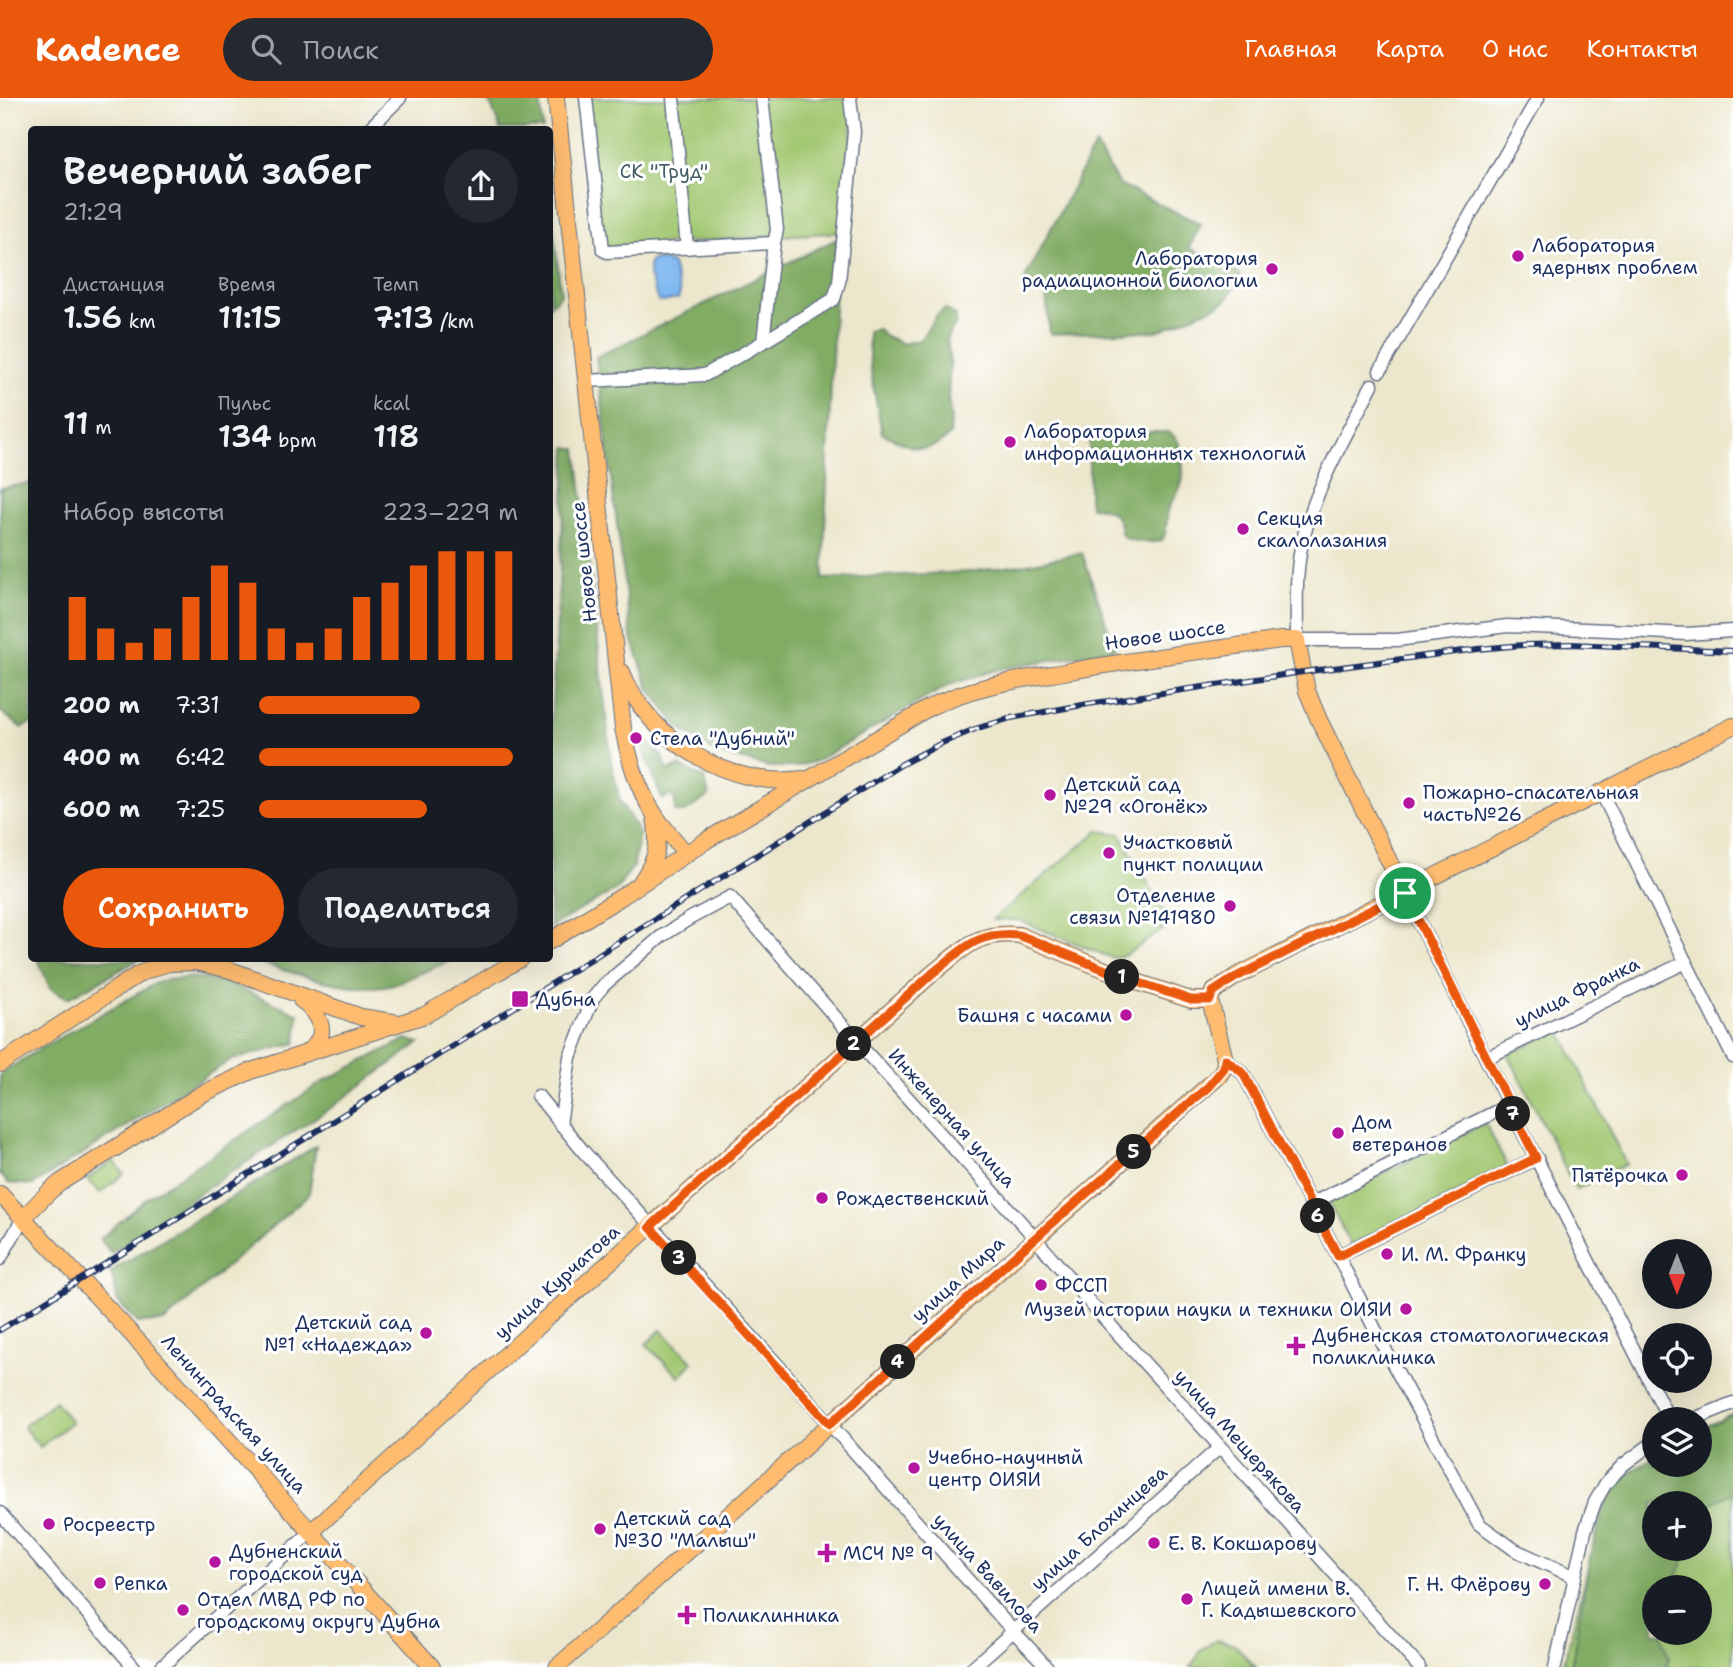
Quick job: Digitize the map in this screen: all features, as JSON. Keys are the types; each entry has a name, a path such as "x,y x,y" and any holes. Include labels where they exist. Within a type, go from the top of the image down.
{"main road":[{"name":"Новое шоссе","path":"556,98 623,728 636,779 654,815 686,854 948,698 979,688 1102,665 1297,640"},
{"path":"1297,640 1307,691 1319,720 1405,893"},
{"name":"Новое шоссе","path":"614,646 624,677 649,717 669,738 691,753 723,769 751,777 783,781 813,777"},
{"path":"623,728 629,717 649,717"},
{"path":"1225,1059 1210,1000 1213,992 1236,977 1733,726"},
{"path":"751,777 758,779 767,791 767,804"},
{"name":"Новое шоссе","path":"639,886 657,852 654,815"},
{"path":"553,939 686,854"},
{"name":"улица Курчатова","path":"311,1532 542,1322 934,972 969,944 1000,933 1019,935 1116,975 1191,1000 1210,1000"},
{"path":"23,1218 61,1182 200,1095 251,1072 425,1015 515,962"},
{"path":"0,1064 139,974 169,963 211,964 361,1017 388,1023 402,1022"},
{"path":"284,990 304,1002 319,1018 320,1038 315,1047 305,1053"},
{"name":"улица Мира","path":"557,1667 1035,1238 1208,1087 1224,1068 1225,1059"},
{"name":"Ленинградская улица","path":"0,1194 134,1335 432,1667"}],"street":[{"path":"373,126 400,98"},
{"path":"586,98 603,250 607,252 774,243"},
{"path":"673,98 687,248"},
{"path":"762,98 777,230 763,342"},
{"path":"586,381 705,375 834,299 839,282 855,132 850,98"},
{"path":"1380,370 1538,98"},
{"path":"1372,385 1334,459 1306,529 1298,572 1297,640 1397,640 1507,626 1686,634 1733,631"},
{"path":"1601,792 1733,1057"},
{"path":"1405,893 1509,1105 1664,1407"},
{"name":"Инженерная улица","path":"561,1124 570,1056 593,998 604,985 662,936 730,897 1035,1238"},
{"name":"улица Франка","path":"1486,1058 1686,962"},
{"path":"1225,1059 1243,1073 1479,1524 1515,1550 1575,1577"},
{"name":"улица Вавилова","path":"538,1097 650,1227 1047,1667"},
{"path":"1311,1204 1509,1105"},
{"path":"1338,1256 1536,1158"},
{"path":"0,1259 23,1218"},
{"name":"улица Мещерякова","path":"1035,1238 1102,1317 1419,1667"},
{"path":"1712,1412 1733,1403"},
{"name":"улица Блохинцева","path":"973,1667 1220,1447"},
{"path":"1555,1667 1585,1531 1595,1502 1606,1483 1623,1465 1642,1451"},
{"path":"0,1513 134,1667"},
{"name":"улица Курчатова","path":"161,1667 311,1532"}],"green space":[{"path":"485,98 540,98 543,126 500,126"},
{"name":"СК \"Труд\"","path":"581,98 855,98 842,232 597,248"},
{"path":"1095,145 1119,185 1201,224 1189,248 1241,275 1225,302 1158,331 1050,334 1046,294 1025,278"},
{"path":"553,222 561,294 553,303"},
{"path":"837,239 823,579 968,572 1082,553 1115,649 999,669 949,685 816,761 794,767 769,767 714,752 679,728 649,688 631,636 596,357"},
{"path":"945,309 956,316 955,325 947,338 950,364 950,435 932,447 916,448 882,433 871,370 868,331 878,329 883,335 903,344 920,340 937,315"},
{"path":"1169,432 1177,440 1182,461 1182,482 1168,511 1163,538 1154,542 1133,541 1123,536 1119,521 1113,514 1105,509 1091,507 1089,440 1093,436"},
{"path":"567,447 577,449 611,761 620,801 639,833 634,865 617,889 553,925 553,691"},
{"path":"28,483 28,724 22,728 0,711 0,488"},
{"path":"650,743 662,756 668,771 679,766 704,778 709,796 685,812 675,812 675,800 671,795 662,799 642,746"},
{"path":"1098,831 1120,834 1171,924 1126,955 1112,958 1018,920 992,920"},
{"path":"39,962 134,962 68,998 50,988"},
{"path":"259,962 447,962 393,984 378,987 341,984"},
{"path":"194,977 227,983 299,1014 296,1043 231,1060 33,1185 8,1183 0,1174 0,1074 160,981"},
{"path":"1560,1030 1626,1164 1576,1190 1508,1054"},
{"path":"406,1039 419,1043 332,1107 111,1253 100,1239 147,1198 324,1081"},
{"path":"1485,1123 1508,1167 1351,1246 1328,1201"},
{"path":"316,1146 309,1194 164,1322 138,1323 118,1302 111,1271"},
{"path":"114,1161 124,1174 100,1193 87,1179"},
{"path":"661,1330 693,1362 679,1377 646,1344"},
{"path":"55,1401 71,1422 40,1447 23,1427"},
{"path":"1733,1414 1733,1667 1563,1667 1602,1512 1611,1494 1629,1474 1642,1465 1642,1477 1712,1477 1712,1424"},
{"path":"1733,1414 1733,1492 1712,1503 1712,1491 1642,1491 1642,1561 1683,1561 1678,1575 1642,1575 1642,1645 1665,1645 1669,1659 1665,1667 1571,1667 1589,1560 1602,1512 1611,1494 1629,1474 1642,1465 1642,1477 1712,1477 1712,1424"},
{"path":"1217,1640 1235,1645 1255,1667 1191,1667 1202,1649"}],"water":[{"path":"653,260 672,264 680,293 678,299 658,301 649,275 649,263"}],"railway":[{"path":"0,1330 902,764 975,729 1011,718 1088,704 1478,649 1571,644 1733,651"}],"place":[{"name":"Лаборатория ядерных проблем","path":"1518,256"},
{"name":"Лаборатория радиационной биологии","path":"1272,269"},
{"name":"Лаборатория информационных технологий","path":"1010,442"},
{"name":"Секция скалолазания","path":"1243,529"},
{"name":"Стела \"Дубний\"","path":"636,738"},
{"name":"Детский сад №29 «Огонёк»","path":"1050,795"},
{"name":"Пожарно-спасательная часть№26","path":"1409,803"},
{"name":"Участковый пункт полиции","path":"1109,853"},
{"name":"Отделение связи №141980","path":"1230,906"},
{"name":"Дубна","path":"520,999"},
{"name":"Башня с часами","path":"1126,1015"},
{"name":"Дом ветеранов","path":"1338,1133"},
{"name":"Пятёрочка","path":"1682,1175"},
{"name":"Рождественский","path":"822,1198"},
{"name":"И. М. Франку","path":"1387,1254"},
{"name":"ФССП","path":"1041,1285"},
{"name":"Музей истории науки и техники ОИЯИ","path":"1406,1309"},
{"name":"Детский сад №1 «Надежда»","path":"426,1333"},
{"name":"Дубненская стоматологическая поликлиника","path":"1296,1346"},
{"name":"Учебно-научный центр ОИЯИ","path":"914,1468"},
{"name":"Росреестр","path":"49,1524"},
{"name":"Детский сад №30 \"Малыш\"","path":"600,1529"},
{"name":"Е. В. Кокшарову","path":"1154,1543"},
{"name":"МСЧ № 9","path":"827,1553"},
{"name":"Дубненский городской суд","path":"215,1562"},
{"name":"Репка","path":"100,1583"},
{"name":"Г. Н. Флёрову","path":"1545,1584"},
{"name":"Лицей имени В. Г. Кадышевского","path":"1187,1599"},
{"name":"Отдел МВД РФ по городскому округу Дубна","path":"183,1610"},
{"name":"Поликлинника","path":"687,1615"}],"route":[{"path":"1405,893 1536,1158 1338,1256 1243,1073 1225,1059 1224,1068 1208,1087 1025,1247 830,1424 650,1227 934,972 969,944 986,936 1000,933 1019,935 1128,979 1191,1000 1210,1000 1213,992 1236,977 1405,893"}]}
